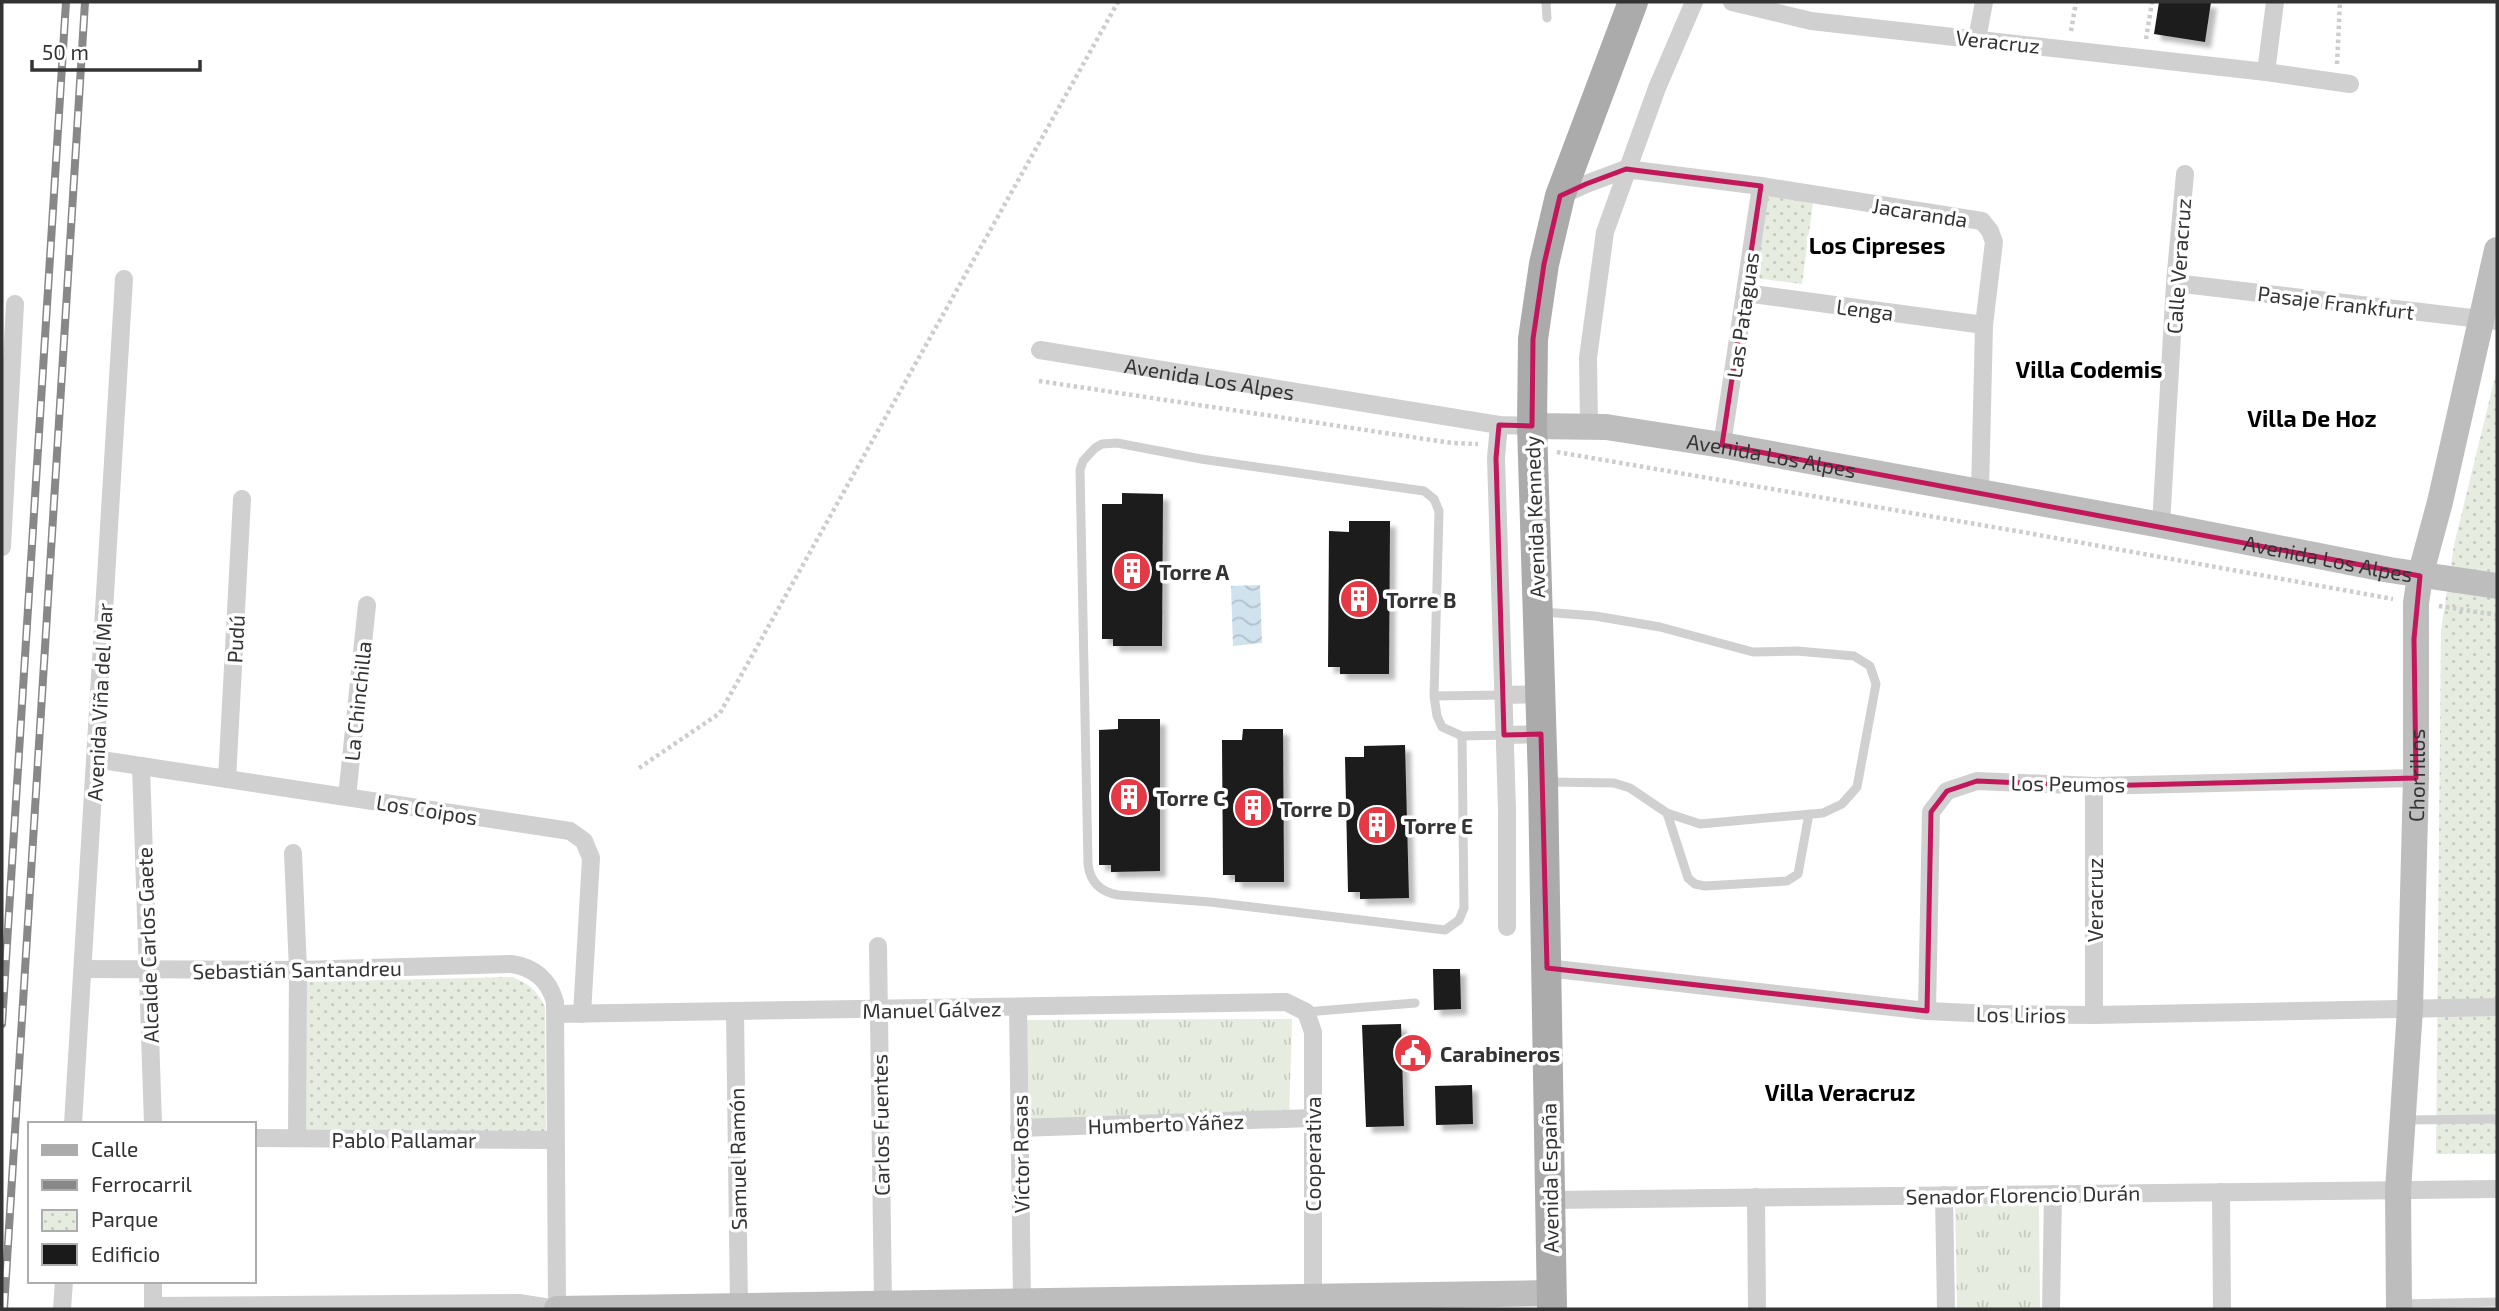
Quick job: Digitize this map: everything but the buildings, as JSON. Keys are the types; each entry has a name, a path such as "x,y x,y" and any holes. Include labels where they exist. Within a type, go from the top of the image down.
{"main road":[{"name":"Avenida Kennedy","path":"1547,1047 1543,782 1532,437 1533,339 1544,264 1560,196 1633,2"},
{"name":"Avenida España","path":"1547,1047 1551,1301"}],"street":[{"path":"1589,425 1588,358 1605,232 1657,88 1694,2"},
{"name":"Veracruz","path":"1732,2 1811,21 2343,83"},
{"path":"1977,39 1984,2"},
{"path":"2266,72 2275,2"},
{"path":"1560,196 1626,170"},
{"name":"Jacaranda","path":"1626,170 1761,186 1982,222 1990,231 1994,242 1984,324 1980,492"},
{"name":"Calle Veracruz","path":"2161,525 2175,283 2185,174"},
{"name":"Las Pataguas","path":"1722,445 1761,186"},
{"name":"Chorrillos","path":"2399,1307 2398,1190 2410,1009 2416,778 2416,603 2420,576 2490,320 2497,250"},
{"name":"Avenida Viña del Mar","path":"73,1122 124,279"},
{"name":"Pasaje Frankfurt","path":"2175,283 2490,320"},
{"name":"Lenga","path":"1745,293 1984,324"},
{"path":"2,548 15,304"},
{"name":"Avenida Los Alpes","path":"1040,350 1499,425 1532,437 1589,425 1722,445 2161,525 2420,576 2497,586"},
{"name":"Avenida Kennedy","path":"1499,425 1498,534 1507,927"},
{"name":"Pudú","path":"227,779 242,499"},
{"name":"La Chinchilla","path":"347,797 367,605"},
{"path":"1503,695 1540,694"},
{"path":"1504,735 1541,734"},
{"name":"Los Coipos","path":"95,759 570,831 584,841 591,858 582,1014"},
{"name":"Alcalde Carlos Gaete","path":"142,766 152,1122"},
{"name":"Los Peumos","path":"1927,1011 1931,812 1947,791 1977,780 2094,786 2416,778"},
{"name":"Veracruz","path":"2094,786 2094,1015"},
{"path":"293,853 298,970 298,1138"},
{"name":"Carlos Fuentes","path":"878,946 883,1304"},
{"name":"Sebastián Santandreu","path":"83,969 298,970 511,964 531,969 547,983 552,992 556,1014"},
{"name":"Los Lirios","path":"1547,968 1927,1011 2094,1015 2497,1007"},
{"name":"Manuel Gálvez","path":"556,1014 1286,1002 1306,1012"},
{"name":"Víctor Rosas","path":"1018,1007 1022,1301"},
{"name":"Samuel Ramón","path":"735,1012 739,1306"},
{"name":"Cooperativa","path":"1306,1012 1313,1032 1312,1297"},
{"path":"556,1014 554,1140 557,1309"},
{"name":"Humberto Yáñez","path":"1019,1128 1312,1118"},
{"name":"Pablo Pallamar","path":"256,1138 554,1140"},
{"name":"Senador Florencio Durán","path":"1550,1200 2497,1189"},
{"path":"2221,1192 2222,1309"},
{"path":"2052,1309 2053,1194"},
{"path":"1944,1195 1946,1309"},
{"path":"1756,1197 1757,1309"},
{"path":"62,1309 64,1283"},
{"path":"153,1283 153,1307 519,1303 557,1309 1312,1297 1551,1301"}],"lane":[{"path":"1546,2 1547,18"},
{"path":"1462,736 1464,908 1459,920 1445,929 1210,902 1118,895 1098,887 1089,873 1088,864 1080,484 1083,461 1102,444 1117,443 1424,491 1439,511 1434,696 1437,716 1442,727 1462,736 1504,735"},
{"path":"1537,612 1595,616 1660,627 1753,652 1854,656 1870,666 1876,684 1857,787 1842,804 1823,813 1700,824 1667,813 1630,788 1614,783 1543,782"},
{"path":"1434,696 1503,695"},
{"path":"1667,813 1688,878 1705,886 1787,881 1798,874 1809,814"},
{"path":"1306,1012 1415,1003"},
{"path":"2401,1120 2497,1119"},
{"path":"2399,1307 2497,1302"}],"path":[{"path":"639,768 720,713 1118,2"},
{"path":"2067,49 2076,2"},
{"path":"2143,58 2152,2"},
{"path":"2340,2 2343,83"},
{"path":"1039,382 1452,443 1497,444"},
{"path":"1532,437 2008,529 2416,603 2497,615"}],"highlighted area":[{"path":"1626,169 1761,186 1722,445 2420,576 2414,639 2416,778 2094,786 1977,781 1947,791 1931,812 1927,1011 1547,968 1541,734 1504,735 1496,458 1499,425 1532,426 1533,339 1544,264 1560,196 1586,184"}],"green space":[{"path":"1769,181 1815,188 1802,284 1755,278"},
{"path":"2497,369 2497,1154 2436,1154 2441,630 2454,545"},
{"path":"512,977 532,988 545,1007 546,1132 305,1129 306,982"},
{"path":"1292,1019 1289,1120 1027,1126 1023,1020"},
{"path":"1955,1199 2039,1201 2040,1309 1957,1309"}],"water":[{"path":"1260,585 1262,643 1233,646 1231,586"}],"railway":[{"path":"2,1024 66,2"},
{"path":"4,1309 85,2"}],"place":[{"name":"Torre A","path":"1132,571"},
{"name":"Torre B","path":"1359,599"},
{"name":"Torre C","path":"1129,797"},
{"name":"Torre D","path":"1253,808"},
{"name":"Torre E","path":"1377,825"},
{"name":"Carabineros","path":"1413,1053"}],"district":[{"name":"Los Cipreses","path":"1877,245"},
{"name":"Villa Codemis","path":"2089,369"},
{"name":"Villa De Hoz","path":"2312,418"},
{"name":"Villa Veracruz","path":"1840,1092"}]}
